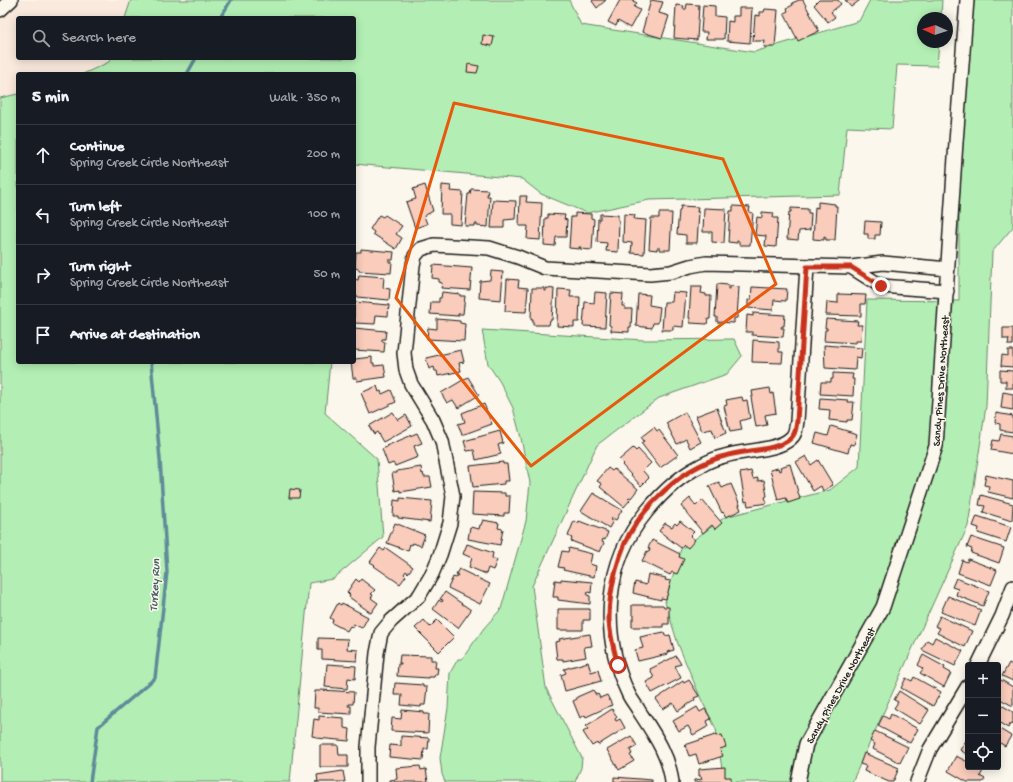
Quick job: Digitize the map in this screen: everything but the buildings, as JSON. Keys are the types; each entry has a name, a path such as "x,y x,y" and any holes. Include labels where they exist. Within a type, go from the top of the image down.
{"street":[{"path":"0,10 11,0"},
{"name":"Sandy Pines Drive Northeast","path":"798,782 806,744 883,607 936,446 967,0"},
{"path":"368,782 369,739 377,653 381,633 391,621 419,596 432,574 440,555 450,523 453,496 442,441 433,420 411,384 406,370 404,353 413,265 415,256 421,249 434,245 488,248 518,257 545,268 650,274 671,272 706,263 807,267 851,267 883,263 948,269"},
{"path":"896,287 897,264"},
{"path":"672,782 666,755 659,741 628,694 618,665 609,620 610,598 615,575 622,552 634,526 653,503 682,478 699,466 724,456 778,446 792,437 795,432 797,421 807,267"},
{"path":"851,267 881,286 946,291"},
{"path":"979,662 1002,616 1013,587"},
{"path":"917,782 930,749 965,691"}],"highlighted area":[{"path":"454,103 723,159 776,284 531,466 396,298"}],"shaded area":[{"path":"20,0 131,0 126,16 16,16 16,60 110,60 109,62 87,72 16,72 16,94 0,98 0,18"}],"green space":[{"path":"131,0 569,0 581,25 754,52 859,21 870,0 942,0 941,12 917,12 917,48 938,48 937,66 897,65 892,129 847,127 840,195 649,200 587,213 541,194 522,179 356,164 356,72 87,72 109,62 110,60 356,60 356,16 126,16"},
{"path":"974,0 1013,0 1013,227 992,252 986,406 968,526 852,782 724,782 716,729 701,699 678,644 665,602 681,549 725,517 830,490 859,467 867,300 959,301 959,207"},
{"path":"16,94 16,364 330,364 325,413 377,459 383,537 333,579 309,583 290,782 0,782 0,98"},
{"path":"482,330 644,340 734,339 742,356 727,374 659,398 597,445 532,586 546,688 582,758 581,768 575,782 445,782 442,774 440,758 448,708 450,673 458,659 462,659 484,628 501,609 526,521 530,483 513,408 500,382 488,364"}],"waterway":[{"name":"Turkey Run","path":"221,16 231,0"},
{"name":"Turkey Run","path":"188,72 195,60"},
{"name":"Turkey Run","path":"90,782 98,727 155,678 167,572 160,459 151,364"}],"route":[{"path":"618,665 609,620 610,598 622,552 634,526 653,503 669,488 699,466 724,456 778,446 786,442 795,432 807,267 851,267 881,286"}]}
